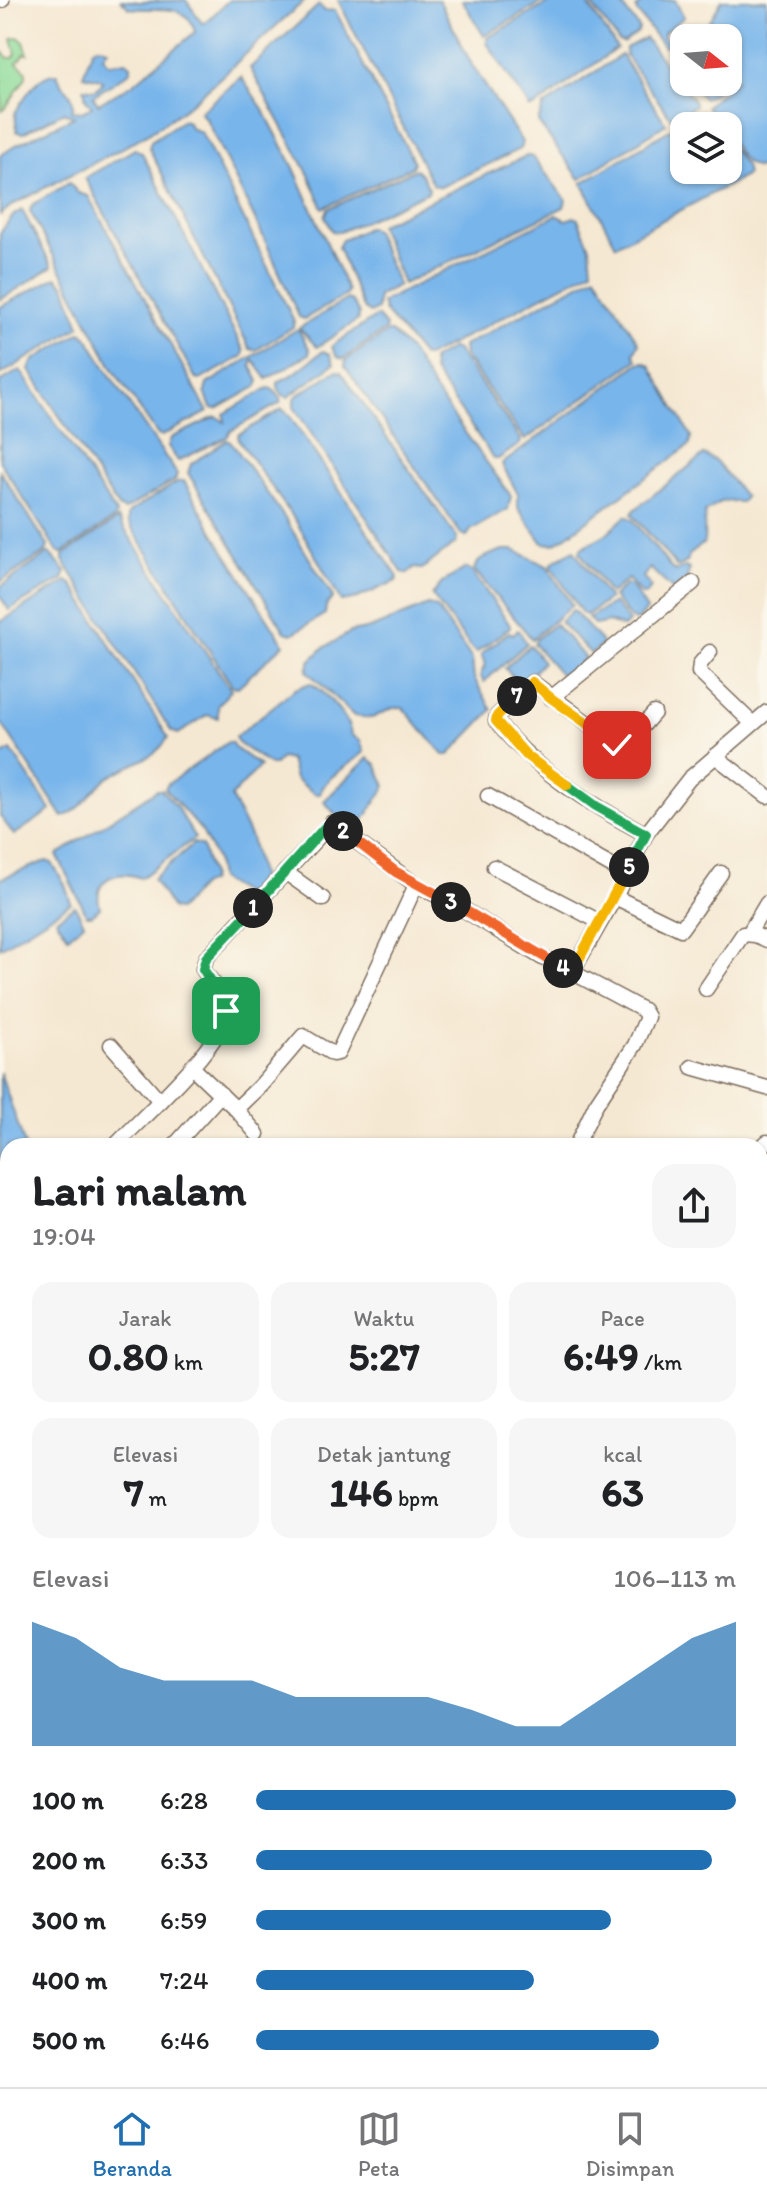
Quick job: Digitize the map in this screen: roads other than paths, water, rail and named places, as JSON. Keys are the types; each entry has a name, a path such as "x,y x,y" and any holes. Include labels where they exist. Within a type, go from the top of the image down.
{"street":[{"path":"551,698 693,583"},
{"path":"710,652 700,664 699,672 752,723"},
{"path":"646,834 596,806 535,762 496,721 497,716 532,682 612,743 622,746 654,713"},
{"path":"572,972 615,897 646,834 689,779 767,712"},
{"path":"715,756 767,796"},
{"path":"488,796 625,874"},
{"path":"123,1138 192,1067 221,1028 225,1002 203,969 206,958 331,823 416,885 458,906 541,957 643,1010 647,1017 635,1045 596,1104 579,1138"},
{"path":"494,867 600,922"},
{"path":"285,872 323,899"},
{"path":"615,897 681,929 721,873"},
{"path":"236,1109 303,1036 333,1054 338,1053 416,885"},
{"path":"749,933 767,903"},
{"path":"706,989 743,934 749,933 767,940"},
{"path":"111,1045 160,1101"},
{"path":"192,1067 257,1134"},
{"path":"692,1067 767,1088"},
{"path":"181,1138 221,1094"}],"water":[{"path":"121,0 186,0 202,23 229,0 306,0 177,114 137,140 11,206 0,215 0,156 74,117 64,112 23,133 17,132 15,113 38,82 57,74 73,100 72,111 82,112 92,107 86,99 84,88 96,90 103,82 83,75 93,48 108,49 103,56 109,64 126,61 131,65 127,74 93,96 98,104 133,84 195,32 186,15 178,11 129,8"},
{"path":"338,0 439,0 472,65 522,142 520,149 441,187 433,185"},
{"path":"462,0 546,0 484,36"},
{"path":"554,0 585,0 617,48 530,108 487,43 487,38"},
{"path":"588,0 618,0 639,28 638,32 624,43 619,42"},
{"path":"648,0 675,0 684,17 670,24 663,33 670,45 664,47 636,8"},
{"path":"722,0 767,0 767,163 757,168 742,158 742,112 710,112 706,106 718,96 742,96 742,24 708,24"},
{"path":"319,5 325,11 335,10 414,162 412,167 323,208 309,175 250,68"},
{"path":"645,38 670,70 670,96 690,96 695,105 686,112 670,112 670,117 625,55 626,48"},
{"path":"621,55 666,124 580,179 538,122 544,106"},
{"path":"241,77 263,109 294,168 348,291 304,319 299,317 264,238 200,112"},
{"path":"183,120 188,122 190,128 201,132 294,321 293,327 256,350 250,349 149,148 151,141"},
{"path":"670,130 670,184 730,184 616,245 582,183"},
{"path":"135,149 142,153 244,351 243,356 200,380 196,379 85,178"},
{"path":"526,156 533,157 566,200 564,207 403,284 379,225"},
{"path":"742,162 745,166 747,175 742,178"},
{"path":"416,169 422,175 428,192 340,232 332,231 325,216 328,209"},
{"path":"69,183 78,193 88,196 208,412 162,436 158,435 114,371 30,211 32,205"},
{"path":"22,210 52,267 0,300 0,233"},
{"path":"556,215 566,220 578,219 590,247 592,270 427,357 385,312 382,303 386,300"},
{"path":"369,227 375,231 398,285 378,296 377,309 370,313 363,308 338,247 342,240"},
{"path":"596,275 639,343 634,353 637,360 525,440 464,355 463,346"},
{"path":"56,277 65,286 80,326 0,375 0,307"},
{"path":"347,299 352,301 359,314 358,320 317,347 300,329 309,354 267,379 253,360 251,366 259,381 256,387 217,409 211,408 205,392 207,384"},
{"path":"377,316 386,326 385,330 343,359 337,357 333,345"},
{"path":"81,332 88,338 177,474 175,480 124,510 118,507 29,369 34,360"},
{"path":"391,332 411,352 435,391 511,496 508,509 471,530 467,536 461,534 345,366 346,360"},
{"path":"452,348 457,350 521,440 520,444 498,459 494,459 433,371 432,360"},
{"path":"323,351 330,354 334,364 288,397 282,394 278,382 294,374"},
{"path":"644,362 650,365 691,436 690,445 564,538 554,544 543,543 518,508 518,494 502,464"},
{"path":"20,370 116,513 115,518 62,553 58,552 0,462 0,382"},
{"path":"336,371 341,372 457,538 456,543 422,569 414,568 407,574 402,572 294,407 294,399 299,394"},
{"path":"268,388 277,394 280,403 231,431 227,437 178,461 168,446 171,438 213,418 225,422 224,414"},
{"path":"282,409 398,577 396,581 353,600 341,601 297,523 239,440 238,435"},
{"path":"227,440 284,517 333,597 326,606 325,614 292,634 285,632 188,473 191,464"},
{"path":"704,455 716,461 745,497 741,502 722,501 705,512 704,543 689,555 687,562 677,567 632,514"},
{"path":"0,471 48,546 46,552 0,582"},
{"path":"179,481 184,481 284,644 238,687 232,686 128,522 131,511"},
{"path":"626,516 633,520 672,569 690,569 686,580 673,590 650,568 643,577 651,587 647,594 642,595 628,579 610,594 580,552 581,548 605,535"},
{"path":"118,519 231,690 218,705 218,718 207,715 178,734 171,731 63,560 63,555"},
{"path":"503,550 514,550 547,566 572,605 532,639 474,570 482,559"},
{"path":"574,550 609,599 587,615 582,613 551,566"},
{"path":"49,553 66,572 63,579 9,610 0,596 0,587"},
{"path":"466,568 510,625 477,652 432,595 442,583"},
{"path":"67,581 72,584 168,737 148,757 105,780 82,805 63,817 0,721 0,622"},
{"path":"626,584 633,588 647,610 635,621 613,597"},
{"path":"614,603 629,622 623,627 609,622 595,625 588,618"},
{"path":"428,605 437,608 472,659 474,678 492,710 449,755 444,755 403,708 393,708 372,718 354,716 307,671 310,661 322,649 351,632 375,627"},
{"path":"573,610 601,641 602,645 591,654 560,622"},
{"path":"555,624 585,658 567,677 561,675 534,644"},
{"path":"518,630 527,643 484,682 480,676 485,665 481,654 509,632 513,634"},
{"path":"530,645 543,662 521,686 505,668"},
{"path":"310,683 335,705 351,735 360,740 364,752 333,776 320,794 315,794 295,779 290,760 281,758 275,765 270,765 238,743 235,737 295,689"},
{"path":"228,742 260,766 231,797 251,838 260,875 256,896 251,898 219,879 216,859 202,831 165,789"},
{"path":"11,750 51,810 14,835 0,816 0,757"},
{"path":"368,758 376,764 386,786 356,828 335,814 324,801"},
{"path":"157,790 162,790 176,806 195,838 141,878 123,874 108,878 100,890 100,908 87,915 57,855"},
{"path":"194,843 202,846 210,881 178,910 172,909 153,879"},
{"path":"46,861 52,863 71,903 0,948 0,879"},
{"path":"75,906 84,923 68,936 56,919"},
{"path":"0,1072 22,1138 0,1138"}]}
